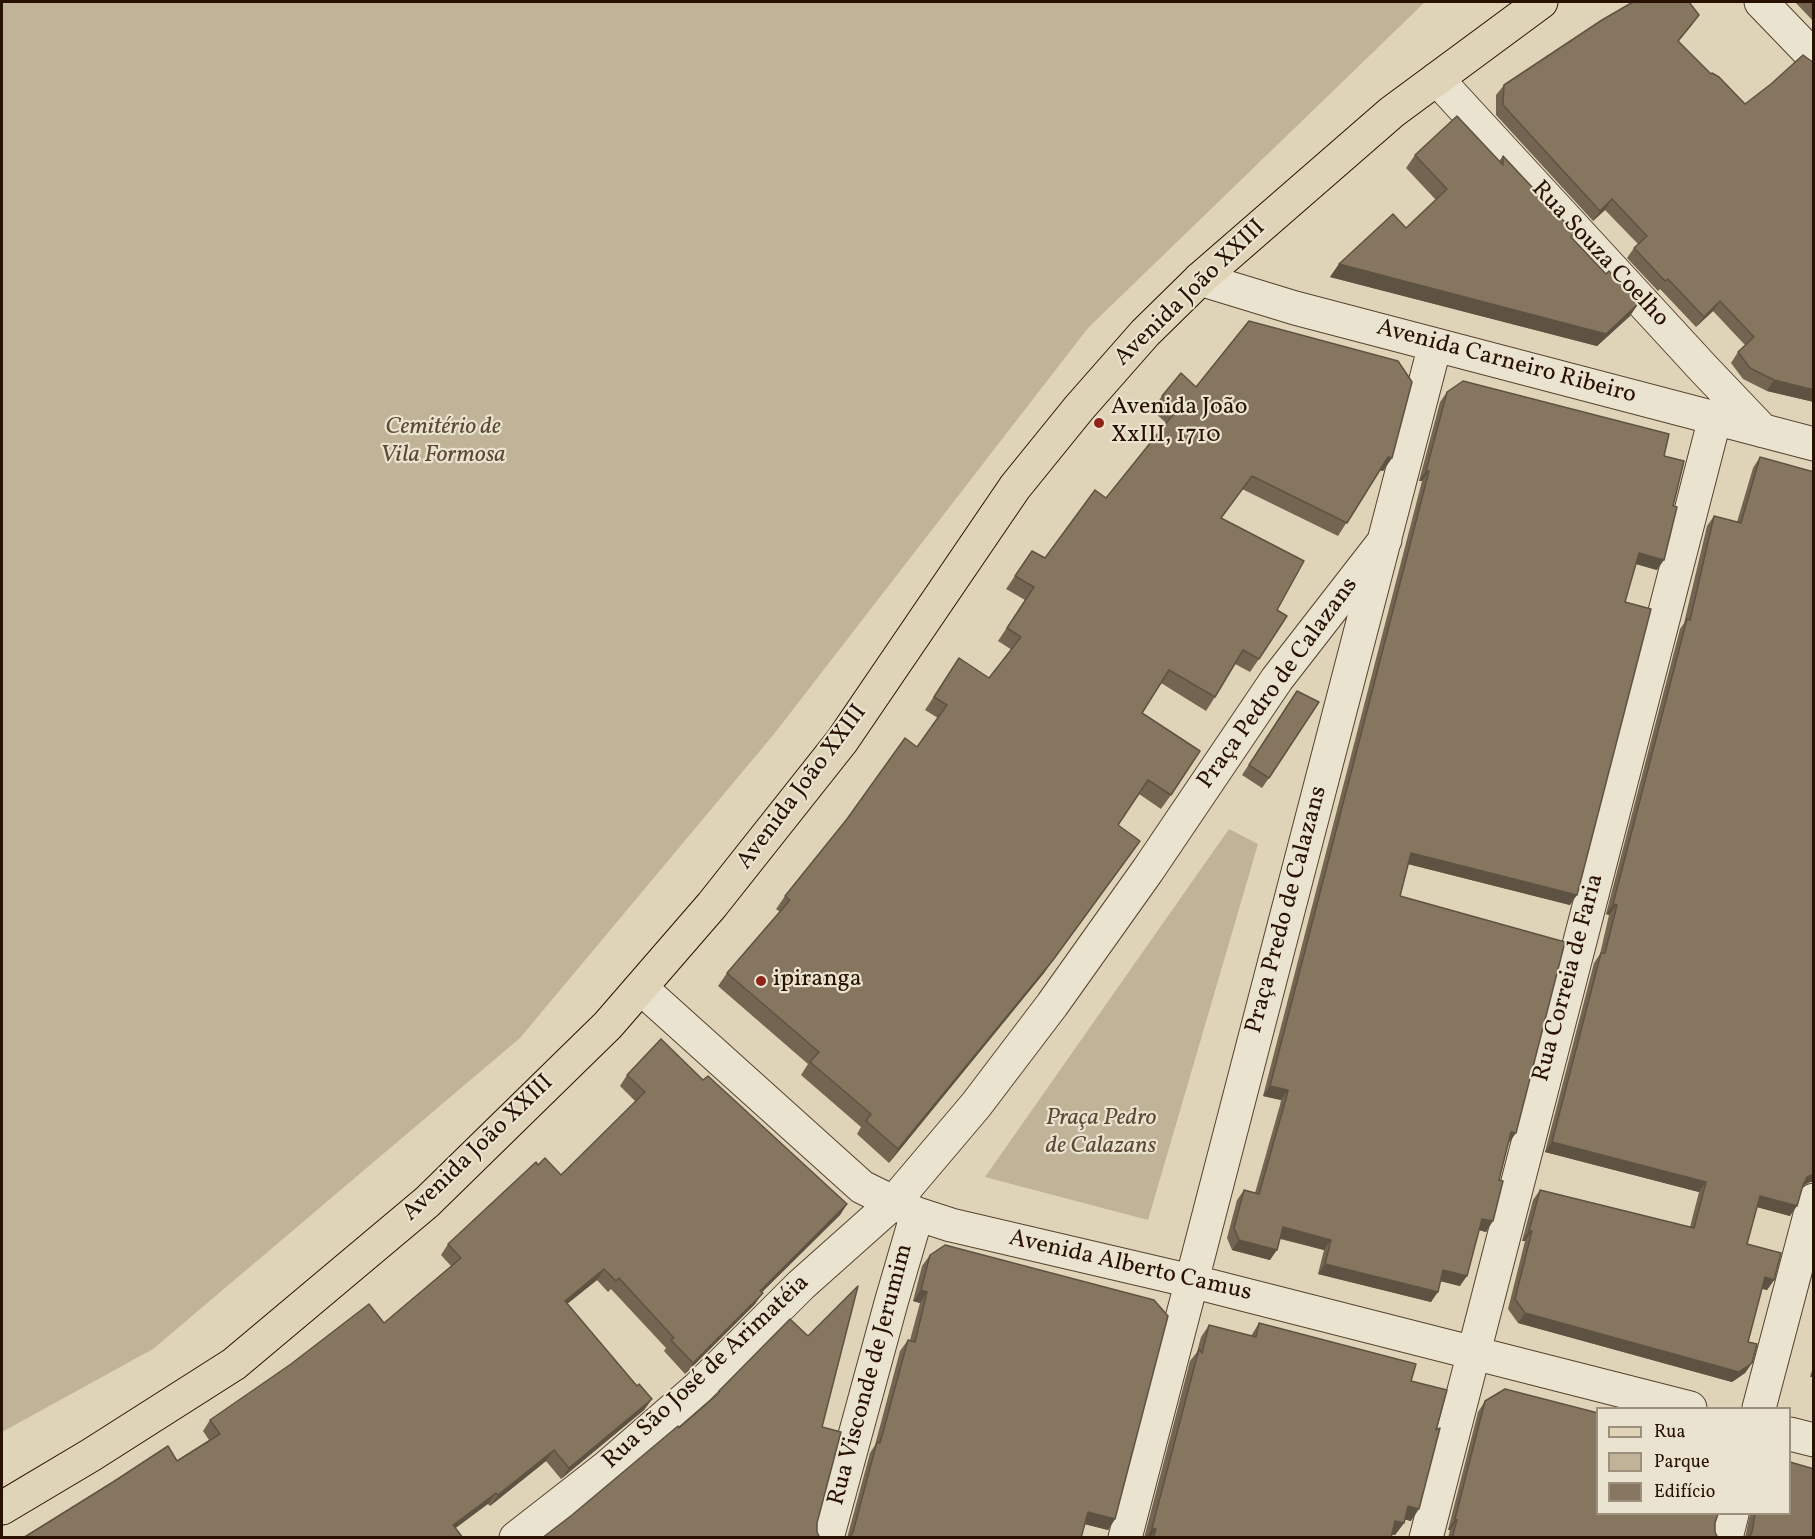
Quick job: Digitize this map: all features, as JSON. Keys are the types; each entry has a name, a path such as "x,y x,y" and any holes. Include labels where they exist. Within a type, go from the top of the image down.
{"main road":[{"name":"Avenida João XXIII","path":"2,1508 91,1455 234,1364 427,1202 608,1025 712,905 842,741 1015,487 1079,408 1145,333 1200,279 1392,112 1540,2"}],"street":[{"path":"1761,2 1814,57"},
{"name":"Rua Souza Coelho","path":"1437,79 1763,431"},
{"name":"Avenida Carneiro Ribeiro","path":"1200,279 1294,308 1814,444"},
{"name":"Praça Predo de Calazans","path":"1125,1538 1435,345"},
{"name":"Rua Correia de Faria","path":"1426,1538 1472,1352 1715,418"},
{"name":"Praça Pedro de Calazans","path":"905,1208 976,1105 1052,1005 1148,870 1277,679 1384,540"},
{"name":"Avenida Alberto Camus","path":"641,988 862,1187 905,1208 951,1225 1191,1281 1686,1407"},
{"path":"1759,1407 1814,1200"},
{"name":"Rua São José de Arimatéia","path":"522,1535 607,1467 698,1388 801,1285 905,1208"},
{"name":"Rua Visconde de Jerumim","path":"828,1538 891,1303 905,1208"},
{"path":"1791,1434 1814,1440"},
{"path":"1726,1538 1732,1515"}],"green space":[{"name":"Cemitério de Vila Formosa","path":"2,2 1425,2 1088,328 774,734 520,1038 153,1349 2,1432"},
{"name":"Praça Pedro de Calazans","path":"1229,829 1258,844 1148,1220 985,1177"}],"building":[{"path":"1633,2 1689,2 1699,15 1678,41 1711,74 1719,77 1745,104 1803,55 1814,63 1814,390 1774,380 1750,368 1738,352 1754,337 1720,301 1704,317 1668,279 1665,281 1634,248 1647,236 1612,199 1600,211 1503,105 1504,85"},
{"path":"1457,116 1503,165 1503,156 1575,233 1571,237 1606,274 1609,271 1639,303 1606,334 1339,264 1393,214 1406,228 1447,189 1415,155"},
{"path":"1249,321 1398,361 1412,382 1392,458 1388,457 1347,523 1252,476 1221,518 1304,561 1277,610 1287,616 1259,659 1243,650 1215,697 1169,670 1142,713 1200,751 1171,795 1148,780 1118,825 1140,841 1053,960 898,1149 866,1121 871,1114 810,1062 819,1052 727,973 790,900 785,896 847,819 905,738 917,747 947,705 934,697 959,658 989,678 1021,637 1007,628 1034,587 1015,576 1032,551 1045,558 1095,490 1106,498 1176,411 1162,396 1181,373 1196,387"},
{"path":"1463,381 1669,434 1664,456 1684,461 1673,506 1677,507 1664,560 1639,553 1625,602 1651,609 1577,895 1411,853 1400,896 1565,942 1516,1133 1511,1132 1499,1180 1503,1181 1493,1221 1482,1219 1467,1276 1443,1270 1438,1292 1325,1264 1331,1240 1283,1227 1277,1250 1239,1240 1234,1228 1244,1190 1259,1194 1287,1095 1288,1090 1270,1086 1429,471 1426,471 1447,392"},
{"path":"1760,457 1814,472 1814,1174 1807,1177 1797,1206 1760,1196 1747,1244 1781,1253 1774,1280 1765,1277 1748,1342 1757,1344 1752,1363 1739,1372 1525,1313 1515,1299 1540,1190 1694,1228 1706,1182 1552,1142 1601,953 1605,953 1617,905 1613,904 1687,619 1690,620 1714,516 1741,523"},
{"path":"1297,691 1319,702 1269,778 1249,765"},
{"path":"661,1039 703,1080 708,1076 847,1204 760,1291 763,1293 693,1363 671,1340 674,1338 619,1278 616,1281 604,1269 565,1301 637,1386 639,1384 652,1399 569,1468 554,1450 498,1495 496,1493 453,1525 463,1538 23,1538 168,1446 177,1461 220,1434 210,1420 291,1364 369,1304 384,1323 461,1258 448,1244 536,1162 538,1165 545,1158 561,1175 645,1092 627,1075"},
{"path":"945,1245 1154,1300 1168,1316 1115,1519 1088,1512 1081,1538 849,1538 853,1532 877,1442 880,1443 908,1340 915,1342 927,1292 921,1290 930,1255"},
{"path":"858,1286 822,1427 841,1432 817,1523 820,1538 542,1538 678,1426 679,1428 720,1392 790,1319 808,1336"},
{"path":"1259,1323 1416,1364 1411,1381 1447,1390 1436,1430 1440,1428 1419,1509 1408,1506 1404,1523 1395,1521 1391,1538 1153,1538 1156,1529 1152,1528 1199,1349 1202,1353 1209,1325 1256,1337"},
{"path":"1505,1389 1596,1412 1596,1515 1718,1515 1715,1532 1718,1538 1452,1538 1485,1401"},
{"path":"1791,1462 1814,1469 1814,1538 1749,1538 1755,1515 1791,1515"}],"place":[{"name":"Avenida João XxIII, 1710","path":"1099,423"},
{"name":"ipiranga","path":"761,981"}]}
